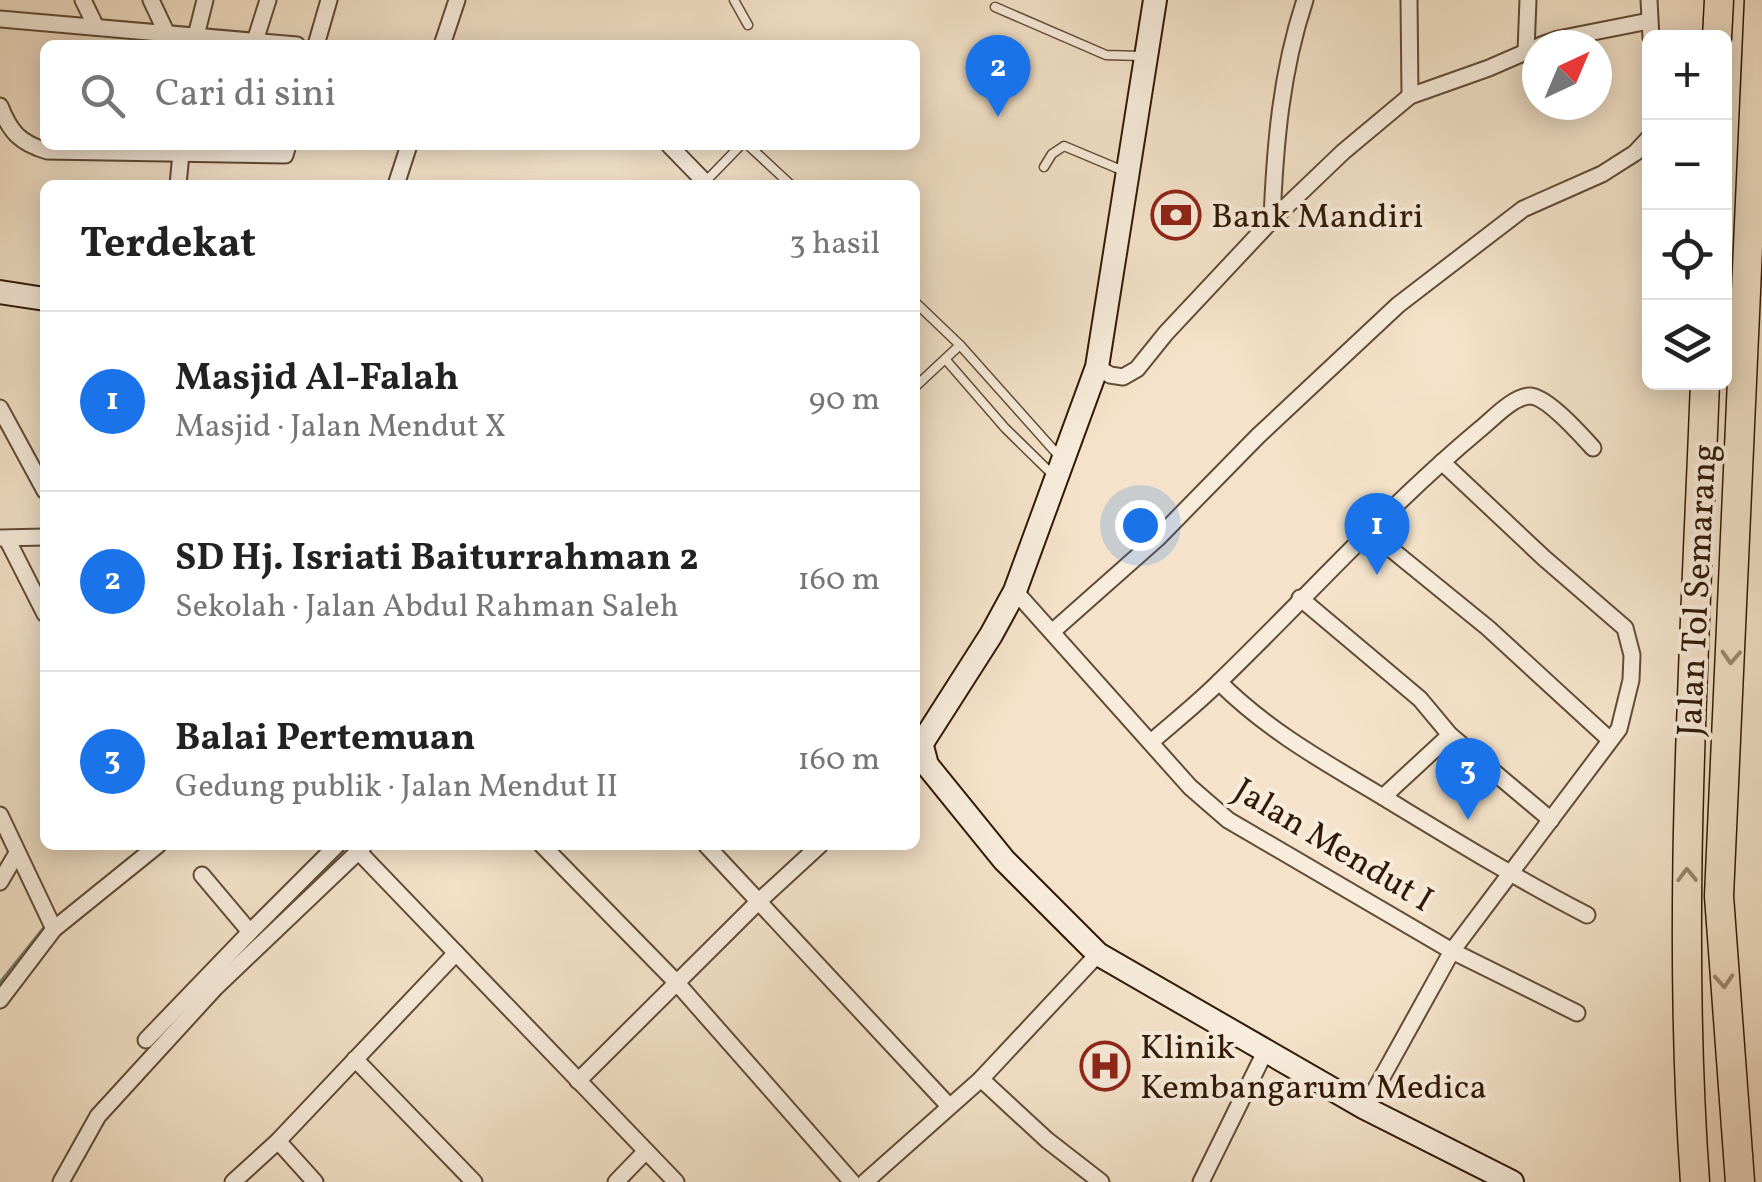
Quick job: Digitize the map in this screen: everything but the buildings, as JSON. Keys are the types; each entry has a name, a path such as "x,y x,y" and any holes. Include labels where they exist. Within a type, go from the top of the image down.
{"highway":[{"path":"1717,30 1718,0"},
{"name":"Jalan Tol Semarang","path":"1740,1182 1719,896 1759,0"},
{"name":"Jalan Tol Semarang","path":"1695,1182 1690,1114 1686,817 1705,390"}],"street":[{"path":"83,0 96,28"},
{"path":"151,0 167,34"},
{"path":"196,36 205,0"},
{"path":"255,40 268,0"},
{"path":"318,40 330,0"},
{"path":"444,40 457,0"},
{"path":"920,752 1015,591 1097,367 1155,0"},
{"path":"1272,220 1276,131 1294,31 1305,0"},
{"path":"1408,0 1410,96"},
{"path":"1528,0 1532,30"},
{"path":"1612,33 1650,29 1649,0"},
{"path":"0,19 243,40"},
{"path":"1097,367 1110,375 1123,376 1137,369 1166,332 1272,220 1343,152 1410,96 1522,54"},
{"path":"0,106 14,136 40,149"},
{"path":"1052,632 1157,539 1258,436 1398,305 1523,210 1602,174 1642,146"},
{"path":"44,150 287,150"},
{"path":"398,180 407,150"},
{"path":"673,150 700,180"},
{"path":"178,180 181,153"},
{"path":"0,292 40,298"},
{"path":"1151,742 1219,682 1442,462 1512,404 1526,396 1538,397 1593,448"},
{"path":"0,408 40,482"},
{"path":"1365,1108 1452,951 1618,729 1631,680 1632,655 1625,628 1442,462"},
{"path":"1370,532 1488,628 1610,740"},
{"path":"40,537 4,538 40,605"},
{"name":"Jalan Mendut I","path":"1015,591 1190,787 1228,820 1452,951 1577,1013"},
{"path":"1300,598 1420,698 1450,736 1551,820"},
{"path":"1219,682 1247,710 1305,752 1511,876 1588,915"},
{"path":"1383,797 1450,736"},
{"path":"920,755 1004,860 1098,954 1365,1108 1512,1182"},
{"path":"0,815 54,928"},
{"path":"0,1000 54,928 152,850"},
{"path":"146,1040 332,850"},
{"path":"60,1182 98,1116 216,987 360,850"},
{"path":"364,850 456,953 676,1182"},
{"path":"547,850 677,983 852,1182"},
{"path":"711,850 949,1106"},
{"path":"578,1081 815,850"},
{"path":"0,882 16,853"},
{"path":"202,876 250,932"},
{"path":"233,1182 278,1142 456,953"},
{"path":"865,1182 981,1079 1098,954"},
{"path":"1202,1182 1266,1050"},
{"path":"356,1058 474,1182"},
{"path":"981,1079 1047,1140 1101,1182"},
{"path":"278,1142 316,1182"},
{"path":"616,1182 646,1151"},
{"path":"880,1169 893,1182"}],"lane":[{"path":"734,0 748,26"},
{"path":"995,7 1106,55 1145,56"},
{"path":"1044,167 1052,154 1064,146 1126,172"},
{"path":"708,180 739,150"},
{"path":"750,150 785,180"},
{"path":"920,307 960,345 1059,469"},
{"path":"920,382 960,345"},
{"path":"946,360 1005,428 1059,469"},
{"path":"920,372 925,378"}],"waterway":[{"path":"0,984 44,929"}],"place":[{"name":"SD Hj. Isriati Baiturrahman 2","path":"998,117"},
{"name":"Bank Mandiri","path":"1176,215"},
{"name":"Masjid Al-Falah","path":"1377,575"},
{"name":"Balai Pertemuan","path":"1468,820"},
{"name":"Klinik Kembangarum Medica","path":"1105,1066"}]}
